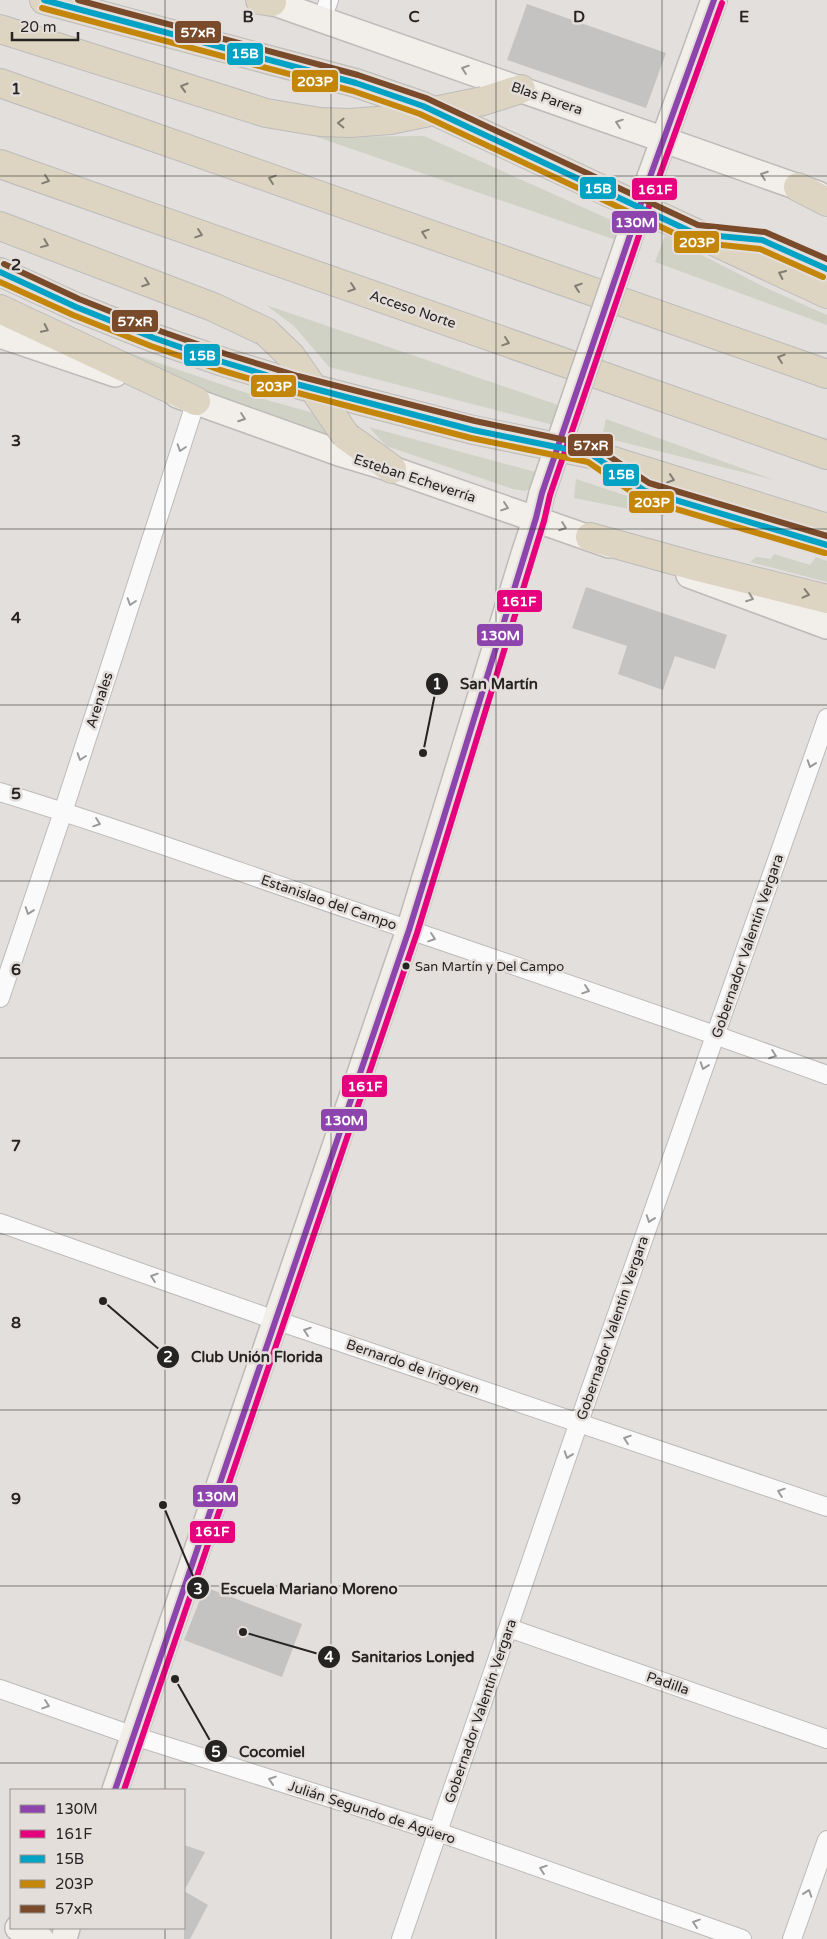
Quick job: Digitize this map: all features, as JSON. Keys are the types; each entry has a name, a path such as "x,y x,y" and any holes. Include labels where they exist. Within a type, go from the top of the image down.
{"highway":[{"path":"44,0 356,83 423,106 827,294"},
{"path":"0,29 276,115 320,122 350,123 390,120 483,101 521,89"},
{"path":"0,83 827,374"},
{"name":"Acceso Norte","path":"0,164 827,455"},
{"path":"798,187 827,202"},
{"path":"0,226 213,307 266,332 290,356 346,436 392,469"},
{"path":"0,272 76,307 154,338 223,362 306,387 473,430 591,454 827,528"},
{"path":"1,331 196,402"},
{"path":"590,537 698,567 827,599"}],"street":[{"path":"116,1789 409,930 536,518 542,493 650,177 714,0"},
{"name":"Blas Parera","path":"266,1 326,10 521,89 827,196"},
{"name":"Esteban Echeverría","path":"196,402 339,453 392,469 590,537 827,626"},
{"name":"Arenales","path":"0,998 63,812 196,402"},
{"name":"Gobernador Valentín Vergara","path":"401,1939 579,1422 827,718"},
{"name":"Estanislao del Campo","path":"0,792 715,1034 827,1075"},
{"name":"Bernardo de Irigoyen","path":"0,1223 275,1320 827,1507"},
{"name":"Padilla","path":"509,1628 827,1739"},
{"name":"Julián Segundo de Agüero","path":"0,1689 134,1736 438,1832 742,1939"},
{"path":"792,1939 827,1840"},
{"path":"20,1929 41,1939"}],"shaded area":[{"path":"424,136 620,224 616,240 317,137"},
{"path":"665,236 764,287 827,315 827,325 655,262"},
{"path":"266,305 561,406 554,425 329,367 294,326"},
{"path":"118,349 270,401 314,413 329,437 212,394"},
{"path":"606,419 774,480 602,437"},
{"path":"369,427 539,473 536,486 525,491 513,489 386,446"},
{"path":"576,479 666,509 664,516 574,498"},
{"path":"774,554 810,565 816,557 827,561 827,582 750,562 756,557 771,559"}],"building":[{"path":"527,4 666,53 646,108 507,60"},
{"path":"586,587 727,635 715,669 675,656 663,690 618,674 627,646 572,628"},
{"path":"205,1587 302,1624 282,1677 184,1640"},
{"path":"185,1845 205,1852 185,1889"},
{"path":"185,1892 208,1905 190,1939 184,1939"}],"transit line":[{"name":"15B","path":"44,0 356,83 423,106 696,234 762,240 827,269"},
{"name":"57xR","path":"78,0 358,75 426,98 698,225 765,232 827,259"},
{"name":"130M","path":"115,1789 409,930 536,518 542,493 650,177 714,0"},
{"name":"161F","path":"124,1789 417,933 544,521 550,495 658,180 722,3"},
{"name":"203P","path":"42,8 353,91 420,114 693,242 760,249 823,277"},
{"name":"57xR","path":"4,264 79,299 157,330 226,354 298,376 475,421 594,446 649,483 827,536"},
{"name":"15B","path":"0,272 76,307 154,338 223,362 296,384 473,430 591,454 645,491 827,545"},
{"name":"203P","path":"0,282 73,315 151,346 220,370 294,392 471,438 588,462 642,499 825,553"}],"place":[{"name":"San Martín","path":"423,753"},
{"name":"San Martín y Del Campo","path":"406,966"},
{"name":"Club Unión Florida","path":"103,1301"},
{"name":"Escuela Mariano Moreno","path":"163,1505"},
{"name":"Sanitarios Lonjed","path":"243,1632"},
{"name":"Cocomiel","path":"175,1679"}]}
